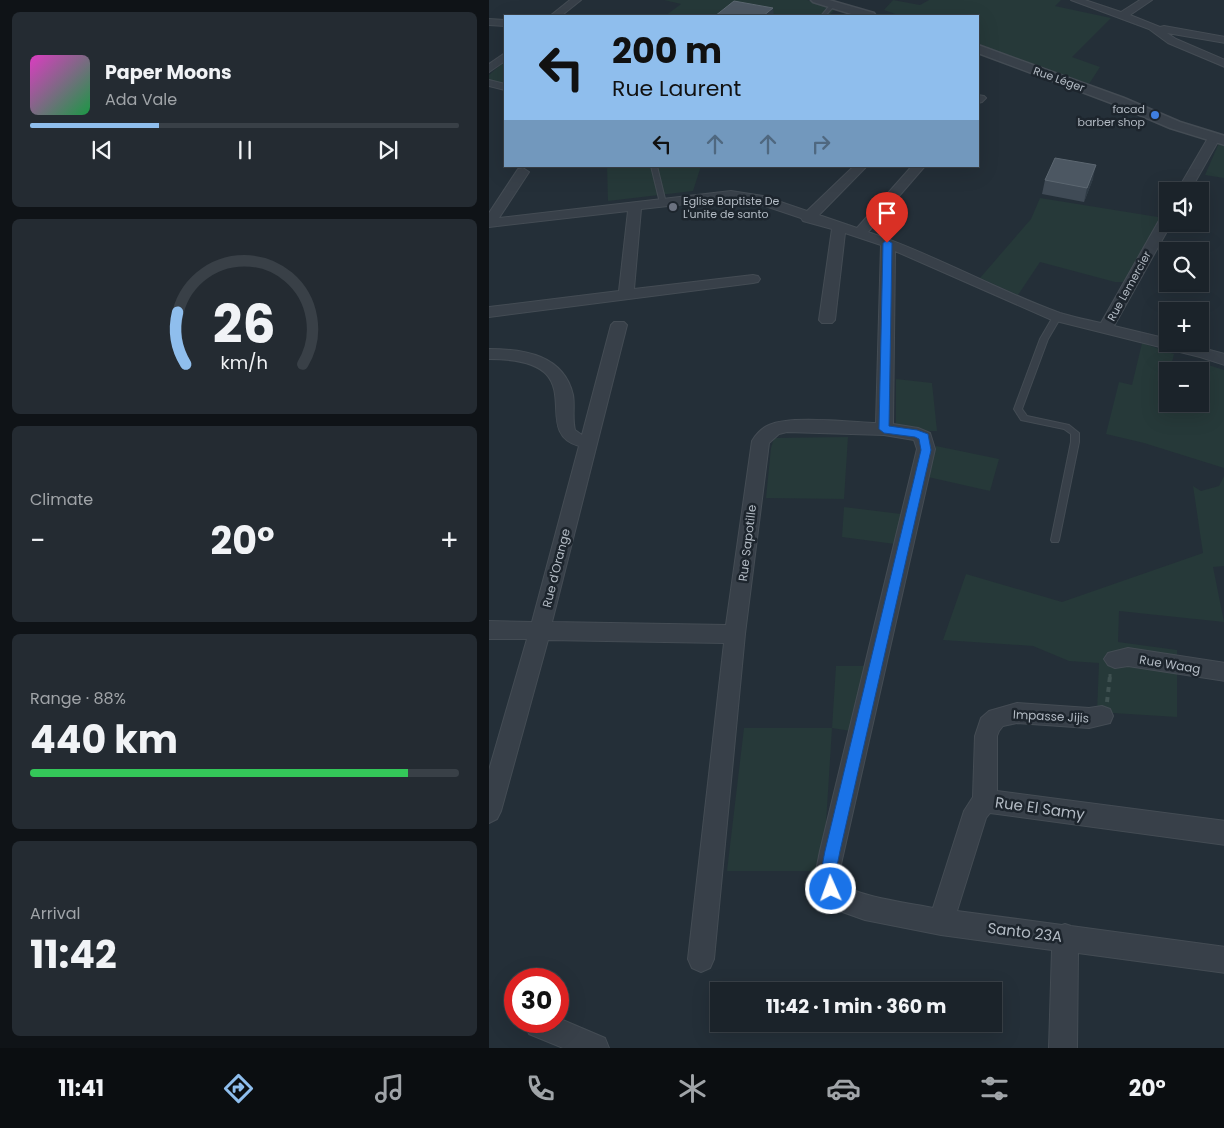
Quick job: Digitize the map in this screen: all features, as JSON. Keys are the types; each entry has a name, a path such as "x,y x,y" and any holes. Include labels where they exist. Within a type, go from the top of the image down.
{"street":[{"path":"556,15 576,0"},
{"path":"817,0 867,15"},
{"path":"1076,0 1153,27 1224,40"},
{"path":"1122,16 1147,0"},
{"path":"489,22 504,24"},
{"path":"1153,27 1173,41 1224,64"},
{"path":"1210,38 1224,28"},
{"name":"Rue Léger","path":"979,49 1119,102 1175,126 1219,139"},
{"path":"489,69 504,57"},
{"path":"489,83 504,86"},
{"path":"1189,182 1219,139"},
{"path":"808,218 860,167"},
{"path":"859,234 918,167"},
{"path":"489,223 523,172"},
{"path":"489,223 737,196 758,200 887,243 1057,317 1204,353 1224,360"},
{"path":"626,294 635,206"},
{"path":"827,320 839,227"},
{"name":"Rue Lemercier","path":"1105,329 1160,232"},
{"path":"884,429 887,243"},
{"path":"489,312 753,279"},
{"name":"Rue d'Orange","path":"489,811 540,631 619,325"},
{"path":"489,354 525,356 541,361 558,378 564,394 566,431 573,438 588,442"},
{"name":"Rue Sapotille","path":"701,959 735,634 761,441 768,432 776,427 884,429 917,434 924,437 926,450 832,851 828,871 831,889"},
{"path":"489,630 735,634"},
{"name":"Rue Waag","path":"1115,659 1128,657 1224,672"},
{"name":"Impasse Jijis","path":"985,801 986,736 989,725 997,718 1006,714 1017,713 1089,718 1102,716"},
{"name":"Rue El Samy","path":"941,922 976,812 985,801 1224,834"},
{"name":"Santo 23A","path":"831,889 843,900 941,922 1065,937 1224,960"},
{"path":"1063,1048 1065,937"},
{"path":"560,1033 595,1048"}],"lane":[{"path":"824,15 833,5"},
{"path":"654,167 663,203"},
{"path":"1055,540 1075,442 1075,433 1066,426 1024,418 1020,415 1018,409 1044,339 1057,317"}],"path":[{"path":"1102,716 1107,704 1111,668 1115,659"}],"shaded area":[{"path":"664,0 807,0 836,9 829,15 666,15 681,4"},
{"path":"893,0 920,5 929,0 1061,0 1055,6 1111,18 1072,57 1100,67 1089,84 979,44 979,15 898,15 884,10"},
{"path":"504,62 504,86 489,84 489,75"},
{"path":"1219,143 1224,145 1224,178 1205,175"},
{"path":"607,167 701,167 693,191 608,201"},
{"path":"1040,198 1159,217 1159,226 1125,282 1115,282 1040,262 1018,295 980,278 1031,219"},
{"path":"1142,343 1159,349 1159,352 1174,354 1172,362 1159,362 1159,412 1209,412 1209,365 1224,370 1224,468 1144,443 1106,434 1119,382 1132,385"},
{"path":"896,379 932,383 937,431 896,431"},
{"path":"848,437 844,499 766,498 771,448 774,438"},
{"path":"936,446 999,459 990,491 928,477"},
{"path":"1224,476 1224,566 1213,567 1224,622 1119,611 1118,642 1177,650 1177,717 1097,712 1099,663 1069,661 1033,646 943,640 966,574 1062,602 1203,553 1193,486 1201,491 1219,486"},
{"path":"844,507 901,514 895,544 842,537"},
{"path":"836,666 871,666 863,733 832,728"},
{"path":"744,728 832,728 823,871 727,871"}],"building":[{"path":"734,1 773,8 764,15 716,15"},
{"path":"1055,158 1096,165 1087,188 1045,180"}],"place":[{"name":"facad barber shop","path":"1155,115"},
{"name":"Eglise Baptiste De L'unite de santo","path":"673,207"}],"route":[{"path":"831,889 828,871 832,851 926,450 924,437 909,432 884,429 887,243"}]}
